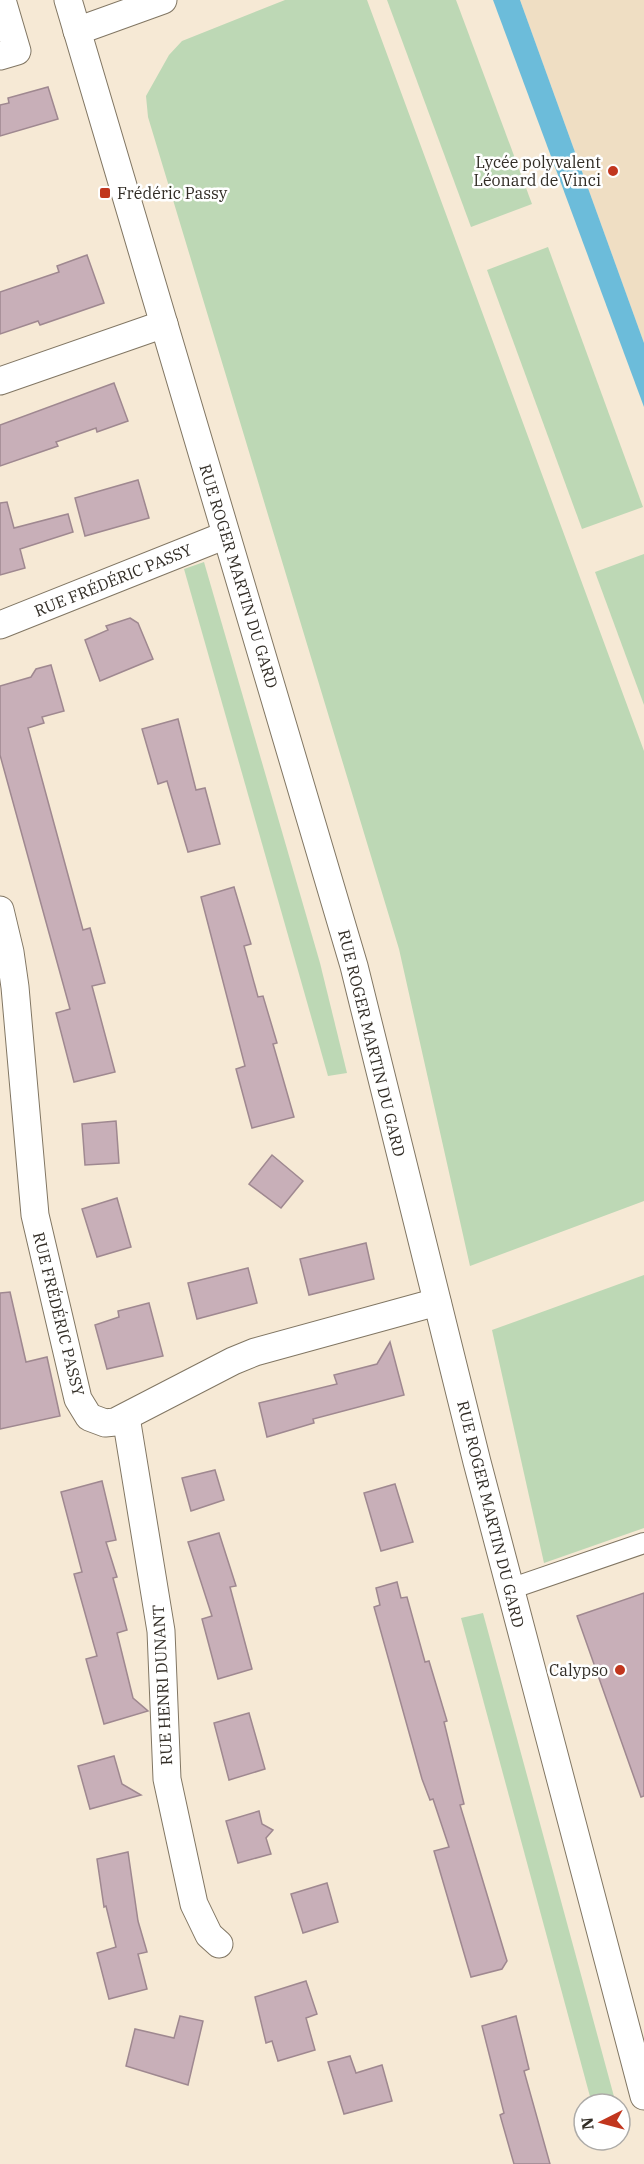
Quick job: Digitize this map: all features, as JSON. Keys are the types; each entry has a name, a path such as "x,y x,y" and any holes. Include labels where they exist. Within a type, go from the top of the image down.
{"street":[{"path":"0,56 16,51 2,0"},
{"name":"RUE ROGER MARTIN DU GARD","path":"68,0 349,949 510,1589 644,2096"},
{"path":"77,31 163,0"},
{"path":"0,381 164,324"},
{"name":"RUE FRÉDÉRIC PASSY","path":"0,625 226,535"},
{"name":"RUE FRÉDÉRIC PASSY","path":"0,910 15,987 35,1215 78,1399 83,1411 95,1421 105,1423 126,1417 232,1361 255,1352 437,1302"},
{"name":"RUE HENRI DUNANT","path":"126,1417 161,1631 167,1779 194,1904 209,1935 219,1944"},
{"path":"510,1589 644,1543"}],"shaded area":[{"name":"Lycée polyvalent Léonard de Vinci","path":"520,0 644,0 644,343"}],"green space":[{"path":"285,0 367,0 644,751 644,1201 470,1266 399,949 148,117 146,96 169,55 182,41"},
{"path":"387,0 456,0 532,204 471,227"},
{"path":"548,247 643,507 582,529 487,270"},
{"path":"644,554 644,705 595,572"},
{"path":"204,562 320,963 347,1073 328,1076 184,569"},
{"path":"644,1275 644,1528 544,1563 492,1330"},
{"path":"483,1613 613,2092 589,2092 461,1618"}],"water":[{"path":"493,0 520,0 644,343 644,407"}],"building":[{"path":"48,87 58,119 0,136 0,105 9,103 8,98"},
{"path":"87,255 104,303 40,325 38,321 0,334 0,292 59,272 57,266"},
{"path":"114,383 128,421 97,432 96,428 56,442 58,446 0,466 0,425"},
{"path":"138,480 149,518 85,536 75,498"},
{"path":"7,502 14,528 68,514 73,532 20,549 25,568 0,575 0,503"},
{"path":"130,618 138,623 153,659 100,681 85,640 108,630 106,626"},
{"path":"51,665 64,711 42,717 44,723 28,728 83,930 90,928 105,983 92,986 115,1072 74,1082 56,1013 70,1009 0,755 0,686 31,677 36,669"},
{"path":"178,719 196,790 205,788 220,844 188,852 167,781 158,784 142,729"},
{"path":"234,887 251,944 244,946 258,997 263,996 277,1043 273,1044 294,1117 252,1128 236,1069 245,1066 201,897"},
{"path":"116,1121 119,1163 85,1165 82,1124"},
{"path":"272,1155 303,1181 281,1208 249,1184"},
{"path":"117,1198 131,1247 97,1257 82,1209"},
{"path":"366,1243 374,1279 309,1295 300,1259"},
{"path":"248,1268 257,1303 197,1319 188,1283"},
{"path":"10,1292 26,1362 47,1357 60,1416 0,1429 0,1293"},
{"path":"149,1303 163,1356 107,1369 95,1325 119,1317 118,1311"},
{"path":"390,1342 404,1395 313,1419 314,1423 267,1437 259,1403 337,1384 334,1375 377,1364"},
{"path":"215,1470 224,1500 191,1511 182,1478"},
{"path":"102,1481 116,1540 106,1542 117,1577 113,1578 127,1630 117,1633 133,1698 148,1711 104,1724 86,1659 97,1656 74,1574 82,1572 61,1492"},
{"path":"395,1484 413,1542 381,1551 364,1493"},
{"path":"219,1533 236,1586 230,1587 252,1669 218,1679 202,1619 212,1616 188,1542"},
{"path":"397,1582 401,1598 407,1597 425,1662 429,1661 447,1721 444,1722 464,1804 460,1805 507,1961 502,1969 471,1977 434,1851 449,1847 433,1799 430,1800 422,1779 374,1607 380,1605 376,1588"},
{"name":"Calypso","path":"644,1593 644,1796 641,1797 577,1616"},
{"path":"249,1713 265,1769 229,1780 214,1723"},
{"path":"114,1756 122,1784 141,1795 90,1809 78,1766"},
{"path":"259,1811 262,1824 273,1830 266,1838 271,1854 238,1863 226,1821"},
{"path":"128,1852 138,1921 147,1952 138,1954 147,1989 109,1999 97,1953 116,1947 106,1906 104,1907 97,1859"},
{"path":"327,1883 338,1922 303,1933 291,1894"},
{"path":"306,1981 317,2014 306,2018 315,2050 278,2061 272,2041 266,2043 255,1997"},
{"path":"180,2016 203,2021 188,2085 126,2066 135,2029 174,2038"},
{"path":"516,2016 529,2069 524,2071 550,2164 514,2164 500,2115 504,2113 482,2026"},
{"path":"350,2056 356,2073 382,2065 392,2101 344,2114 328,2062"}],"place":[{"name":"Lycée polyvalent Léonard de Vinci","path":"613,171"},
{"name":"Frédéric Passy","path":"105,193"},
{"name":"Calypso","path":"620,1670"}]}
